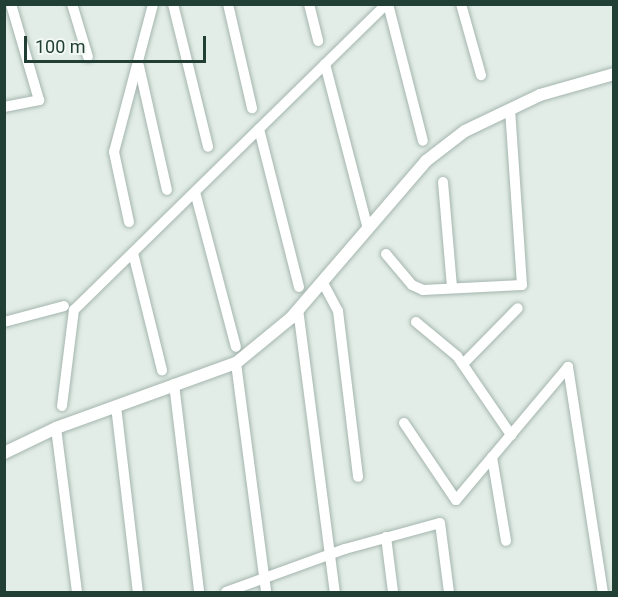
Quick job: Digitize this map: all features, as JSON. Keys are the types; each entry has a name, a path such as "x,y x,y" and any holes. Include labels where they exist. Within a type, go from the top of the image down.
{"street":[{"path":"4,107 39,100 11,4"},
{"path":"72,4 88,57"},
{"path":"129,222 114,152 153,4"},
{"path":"173,4 208,147"},
{"path":"228,4 252,108"},
{"path":"309,4 318,41"},
{"path":"62,406 74,310 387,4 423,141"},
{"path":"461,4 481,75"},
{"path":"138,63 167,190"},
{"path":"325,64 368,228"},
{"path":"4,453 56,428 236,363 298,309 426,161 465,131 540,95 614,74"},
{"path":"386,254 417,288 522,285 510,109"},
{"path":"259,129 299,287"},
{"path":"443,182 452,288"},
{"path":"195,192 236,347"},
{"path":"133,253 162,370"},
{"path":"322,281 338,311 358,477"},
{"path":"4,322 64,306"},
{"path":"463,364 518,308"},
{"path":"298,309 335,592"},
{"path":"416,322 463,364 511,435"},
{"path":"236,363 266,592"},
{"path":"404,423 456,500 568,367 603,592"},
{"path":"174,384 199,592"},
{"path":"116,406 138,592"},
{"path":"56,428 77,592"},
{"path":"492,457 506,541"},
{"path":"226,592 330,555 440,523 449,592"},
{"path":"386,537 393,592"}]}
